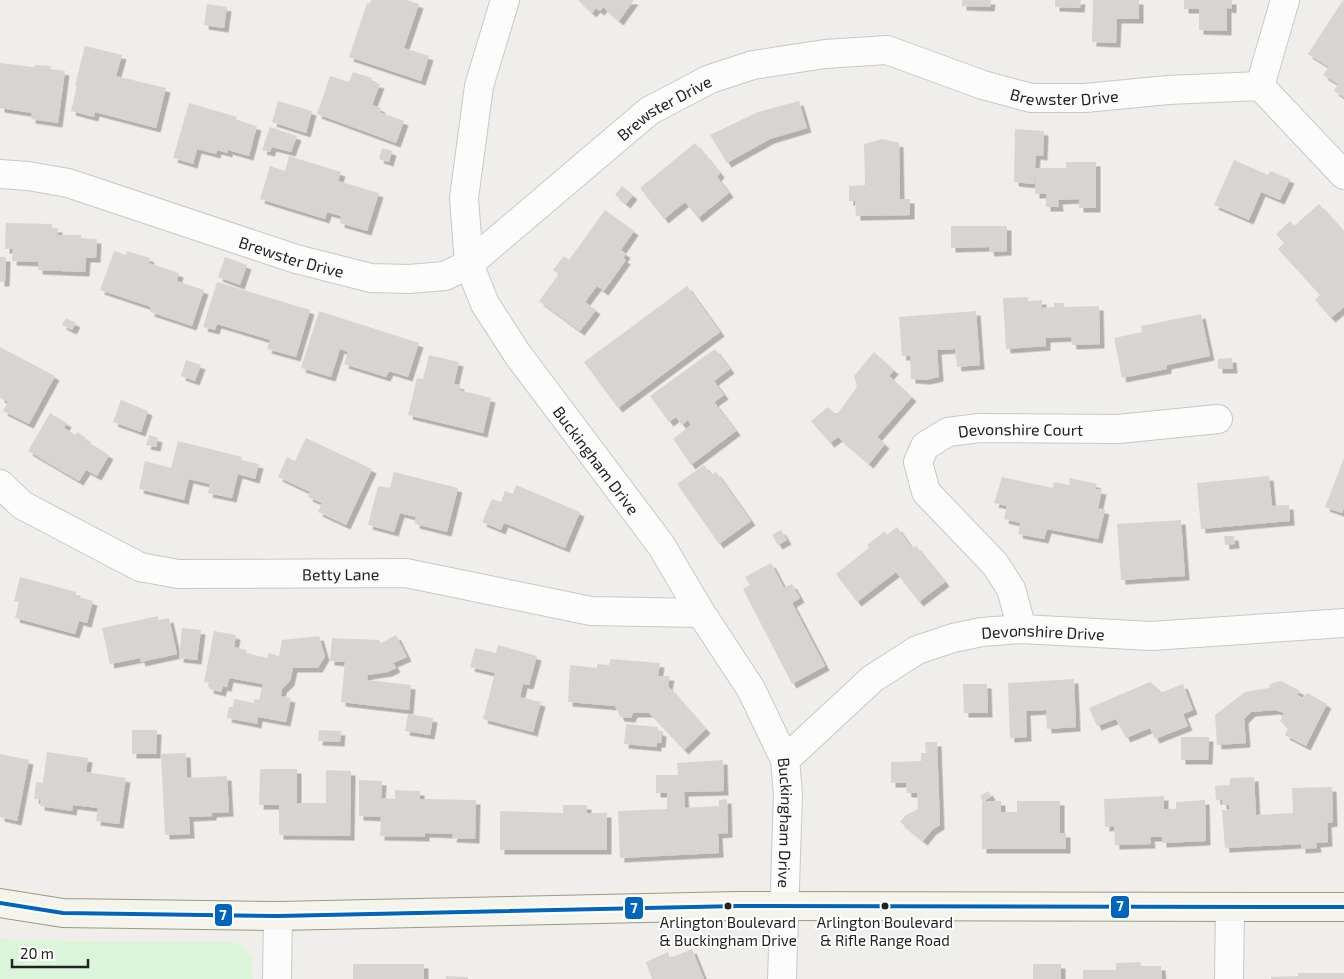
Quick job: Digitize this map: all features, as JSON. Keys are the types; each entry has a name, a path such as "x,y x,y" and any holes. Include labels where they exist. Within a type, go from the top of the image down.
{"main road":[{"path":"0,903 63,912 278,916 784,906 1344,907"}],"street":[{"name":"Buckingham Drive","path":"505,0 479,86 464,198 469,264 485,304 513,348 661,545 701,613 751,689 785,760 788,794 782,979"},
{"path":"1285,0 1260,86 1344,175"},
{"name":"Brewster Drive","path":"0,174 28,176 68,183 296,259 371,278 409,279 445,276 469,264 649,111 710,79 753,66 825,54 887,50 983,85 1031,98 1085,98 1168,90 1260,86"},
{"name":"Devonshire Court","path":"1022,629 1011,589 995,564 926,492 918,462 925,446 948,432 979,428 1118,429 1218,419"},
{"name":"Betty Lane","path":"0,484 22,505 140,567 178,574 406,573 591,611 701,613"},
{"name":"Devonshire Drive","path":"785,760 872,679 917,650 982,632 1022,629 1150,636 1344,624"},
{"path":"1230,908 1230,979"},
{"path":"277,979 278,916"}],"green space":[{"path":"0,938 84,942 230,942 242,945 252,958 253,979 0,979"}],"building":[{"path":"371,0 407,0 419,4 404,48 429,56 421,81 349,57 367,3 370,4"},
{"path":"578,0 634,0 619,21 603,7 600,11 596,8 592,13"},
{"path":"962,0 991,0 990,7 962,6"},
{"path":"1055,0 1081,0 1080,8 1055,7"},
{"path":"1093,0 1139,0 1139,19 1117,19 1116,43 1092,42"},
{"path":"1184,0 1232,0 1232,9 1227,8 1227,31 1199,30 1199,9 1184,9"},
{"path":"1343,0 1344,97 1334,91 1338,84 1323,75 1329,67 1308,54"},
{"path":"207,4 227,7 224,28 204,25"},
{"path":"85,46 122,55 116,76 166,88 156,128 95,112 94,117 71,111"},
{"path":"0,63 34,67 35,65 51,66 51,69 65,71 58,123 31,119 32,113 0,108"},
{"path":"353,72 372,78 371,82 380,84 372,105 381,108 379,112 404,121 396,143 317,114 330,76 349,82"},
{"path":"278,101 312,111 306,133 272,122"},
{"path":"799,101 807,128 770,139 727,163 710,135 758,112"},
{"path":"189,103 237,117 236,120 257,126 249,156 228,150 228,153 217,150 216,154 197,149 193,164 173,158"},
{"path":"270,127 297,136 291,152 272,147 270,152 262,150"},
{"path":"1015,129 1044,131 1043,156 1036,155 1035,168 1066,168 1066,162 1096,162 1096,208 1079,208 1079,199 1058,200 1059,207 1046,207 1046,194 1035,194 1035,171 1034,184 1014,182"},
{"path":"882,139 899,143 900,199 910,199 910,215 856,216 855,201 849,201 849,186 865,185 864,144"},
{"path":"695,143 720,173 717,177 729,193 698,218 685,202 664,219 640,188"},
{"path":"382,148 392,151 389,162 379,159"},
{"path":"289,156 341,172 338,181 379,193 367,231 340,223 341,216 327,212 325,219 260,199 270,166 285,171"},
{"path":"1234,160 1268,175 1270,171 1290,179 1280,200 1261,192 1249,220 1214,205"},
{"path":"622,186 633,195 626,204 615,195"},
{"path":"1319,204 1344,232 1344,307 1331,318 1315,300 1320,295 1278,249 1284,243 1276,234 1290,221 1294,226"},
{"path":"605,210 634,231 621,250 626,254 623,258 626,260 604,291 597,286 585,302 596,310 580,331 539,301 559,274 553,270 564,256 569,260"},
{"path":"6,223 52,224 52,228 58,228 57,235 81,235 81,238 97,239 96,258 86,258 85,272 38,270 38,262 12,261 13,249 5,249"},
{"path":"951,226 1007,226 1007,251 990,252 989,247 951,248"},
{"path":"114,251 126,255 127,251 150,258 149,263 179,273 177,281 204,290 192,326 150,312 151,307 100,290"},
{"path":"0,257 6,257 5,282 0,282"},
{"path":"225,257 247,265 240,285 218,277"},
{"path":"217,282 310,310 296,357 267,349 270,340 217,324 215,330 203,327"},
{"path":"687,286 720,332 618,408 584,362"},
{"path":"1028,297 1028,301 1042,300 1042,308 1054,307 1054,303 1064,303 1064,307 1099,306 1100,344 1072,345 1071,337 1046,338 1046,346 1006,349 1003,298"},
{"path":"319,311 419,343 408,377 389,371 386,377 344,364 348,352 340,349 331,377 301,368"},
{"path":"976,311 980,365 957,367 955,349 937,350 939,377 926,380 911,379 910,356 902,356 899,317"},
{"path":"1201,314 1210,356 1167,365 1167,369 1122,378 1114,338 1142,332 1141,326"},
{"path":"66,318 76,323 72,330 62,325"},
{"path":"0,347 55,376 29,424 3,411 8,402 0,398"},
{"path":"715,349 730,369 714,381 724,395 714,402 736,431 691,465 673,439 691,425 688,420 682,425 676,417 669,422 650,396"},
{"path":"874,352 894,370 889,376 912,397 877,437 885,444 869,464 838,437 830,443 811,421 828,407 834,413 838,413 857,387 854,376"},
{"path":"429,355 459,362 454,384 460,385 459,390 491,398 483,433 408,415 417,378 423,379"},
{"path":"1232,358 1233,369 1218,369 1218,359"},
{"path":"186,360 201,365 195,381 181,376"},
{"path":"121,400 148,411 141,432 113,422"},
{"path":"50,413 67,423 64,428 76,435 77,432 86,438 85,440 109,455 97,476 86,470 79,481 28,451"},
{"path":"149,435 158,438 156,447 146,445"},
{"path":"306,438 372,469 346,525 318,512 322,503 308,497 310,492 278,477 287,457 295,461"},
{"path":"178,441 242,457 241,460 259,464 255,479 238,474 232,498 208,493 210,484 189,479 184,500 139,489 145,461 171,468"},
{"path":"1344,458 1344,508 1342,513 1325,507"},
{"path":"704,465 711,475 716,472 751,521 719,544 677,484"},
{"path":"394,472 458,488 447,532 415,524 416,517 400,513 394,532 368,525 378,486 390,488"},
{"path":"1269,476 1272,506 1289,505 1290,521 1201,529 1197,483"},
{"path":"1002,477 1053,488 1054,482 1069,485 1070,478 1097,484 1095,489 1102,490 1098,508 1105,510 1098,539 1047,529 1044,539 1018,534 1020,523 1004,519 1007,506 994,503"},
{"path":"516,485 580,512 565,548 504,523 501,530 482,522 492,499 501,502 505,491 513,494"},
{"path":"1181,520 1185,576 1121,580 1117,524"},
{"path":"897,527 912,548 916,546 945,582 919,602 896,572 857,602 836,574 869,548 867,545 885,531 887,535"},
{"path":"781,530 787,540 778,545 772,535"},
{"path":"1224,536 1234,536 1235,544 1225,545"},
{"path":"771,563 784,588 792,584 800,598 792,603 825,666 792,684 743,589 750,585 745,577"},
{"path":"20,577 76,592 75,596 93,601 87,623 79,621 75,634 15,618 19,602 14,601"},
{"path":"158,616 158,620 169,618 177,654 141,662 140,658 110,664 102,628"},
{"path":"182,628 201,630 197,660 179,658"},
{"path":"214,631 236,635 234,647 247,650 246,653 267,658 269,653 279,656 282,640 319,636 325,656 318,668 293,668 290,681 282,689 281,696 291,698 286,722 258,717 257,724 227,718 229,707 233,707 234,699 254,703 255,699 259,700 263,684 229,678 227,687 223,686 221,692 209,689 210,683 204,682"},
{"path":"396,635 407,657 393,663 396,668 388,672 368,675 367,680 411,685 409,710 341,702 345,662 330,661 332,638 379,640 381,643"},
{"path":"498,645 537,656 529,685 523,684 520,697 541,702 533,732 483,719 495,673 470,667 475,648 496,653"},
{"path":"611,659 660,663 658,676 670,676 668,686 706,729 684,750 649,713 633,713 631,718 620,717 615,706 568,702 570,665 597,668 597,664 609,665"},
{"path":"1074,679 1076,727 1047,729 1046,710 1026,711 1027,737 1010,738 1008,683"},
{"path":"1281,681 1300,691 1297,695 1303,698 1307,693 1327,704 1306,746 1285,735 1288,728 1280,721 1284,713 1275,710 1251,712 1244,719 1246,743 1217,745 1215,715 1245,692 1269,688 1270,684"},
{"path":"1150,682 1162,692 1183,684 1193,710 1183,714 1188,726 1155,739 1150,728 1126,738 1116,719 1097,726 1089,708"},
{"path":"963,684 987,684 988,713 964,713"},
{"path":"408,714 433,718 430,735 405,731"},
{"path":"626,724 658,727 658,731 662,732 661,743 657,743 657,747 624,744"},
{"path":"132,730 157,730 156,754 132,754"},
{"path":"319,730 341,731 340,742 318,741"},
{"path":"1181,737 1209,737 1208,760 1181,760"},
{"path":"925,742 937,742 940,825 932,830 923,841 900,822 906,815 918,809 917,793 907,793 906,783 891,783 891,762 921,761 921,753 926,753"},
{"path":"47,752 88,758 86,772 126,778 119,824 96,821 98,808 73,805 72,811 40,806 41,799 34,799 36,782 43,783"},
{"path":"186,753 187,778 227,776 229,812 212,813 212,816 189,817 190,834 165,835 161,754"},
{"path":"0,754 29,760 17,821 0,817"},
{"path":"723,760 724,791 684,792 685,808 719,806 719,800 727,799 728,833 718,834 719,853 620,858 618,811 667,809 667,793 656,793 656,775 678,775 677,763"},
{"path":"260,769 297,769 297,803 326,803 326,770 351,771 350,836 279,835 279,805 259,805"},
{"path":"1254,777 1256,815 1293,813 1292,788 1332,787 1333,822 1327,823 1328,842 1316,843 1317,848 1301,849 1301,844 1225,848 1222,810 1229,810 1229,805 1222,805 1222,800 1216,800 1215,786 1230,785 1230,778"},
{"path":"359,780 382,781 381,798 395,799 395,790 420,791 420,799 476,800 475,839 452,838 453,834 425,833 425,837 380,836 381,817 359,816"},
{"path":"988,791 991,796 983,801 980,796"},
{"path":"1164,796 1164,809 1176,809 1176,802 1205,800 1206,841 1162,843 1162,837 1150,837 1151,844 1115,845 1114,826 1105,827 1104,799"},
{"path":"982,801 1001,801 1001,812 1017,812 1017,801 1060,801 1060,833 1066,833 1066,849 982,849"},
{"path":"563,805 587,805 587,813 607,813 607,850 500,850 500,811 563,813"},
{"path":"692,949 704,979 652,979 646,962 668,952 670,958"},
{"path":"1140,962 1141,966 1161,966 1162,979 1083,979 1083,970 1116,970 1116,963"},
{"path":"353,964 424,964 424,979 353,979"},
{"path":"1033,964 1061,964 1061,979 1033,979"},
{"path":"1298,973 1344,973 1344,979 1271,979 1271,977 1298,976"},
{"path":"446,976 468,977 468,979 446,979"}],"transit line":[{"name":"7","path":"0,903 63,913 278,916 738,906 1344,907"}],"place":[{"name":"Arlington Boulevard & Buckingham Drive","path":"728,906"},
{"name":"Arlington Boulevard & Rifle Range Road","path":"885,906"}]}
